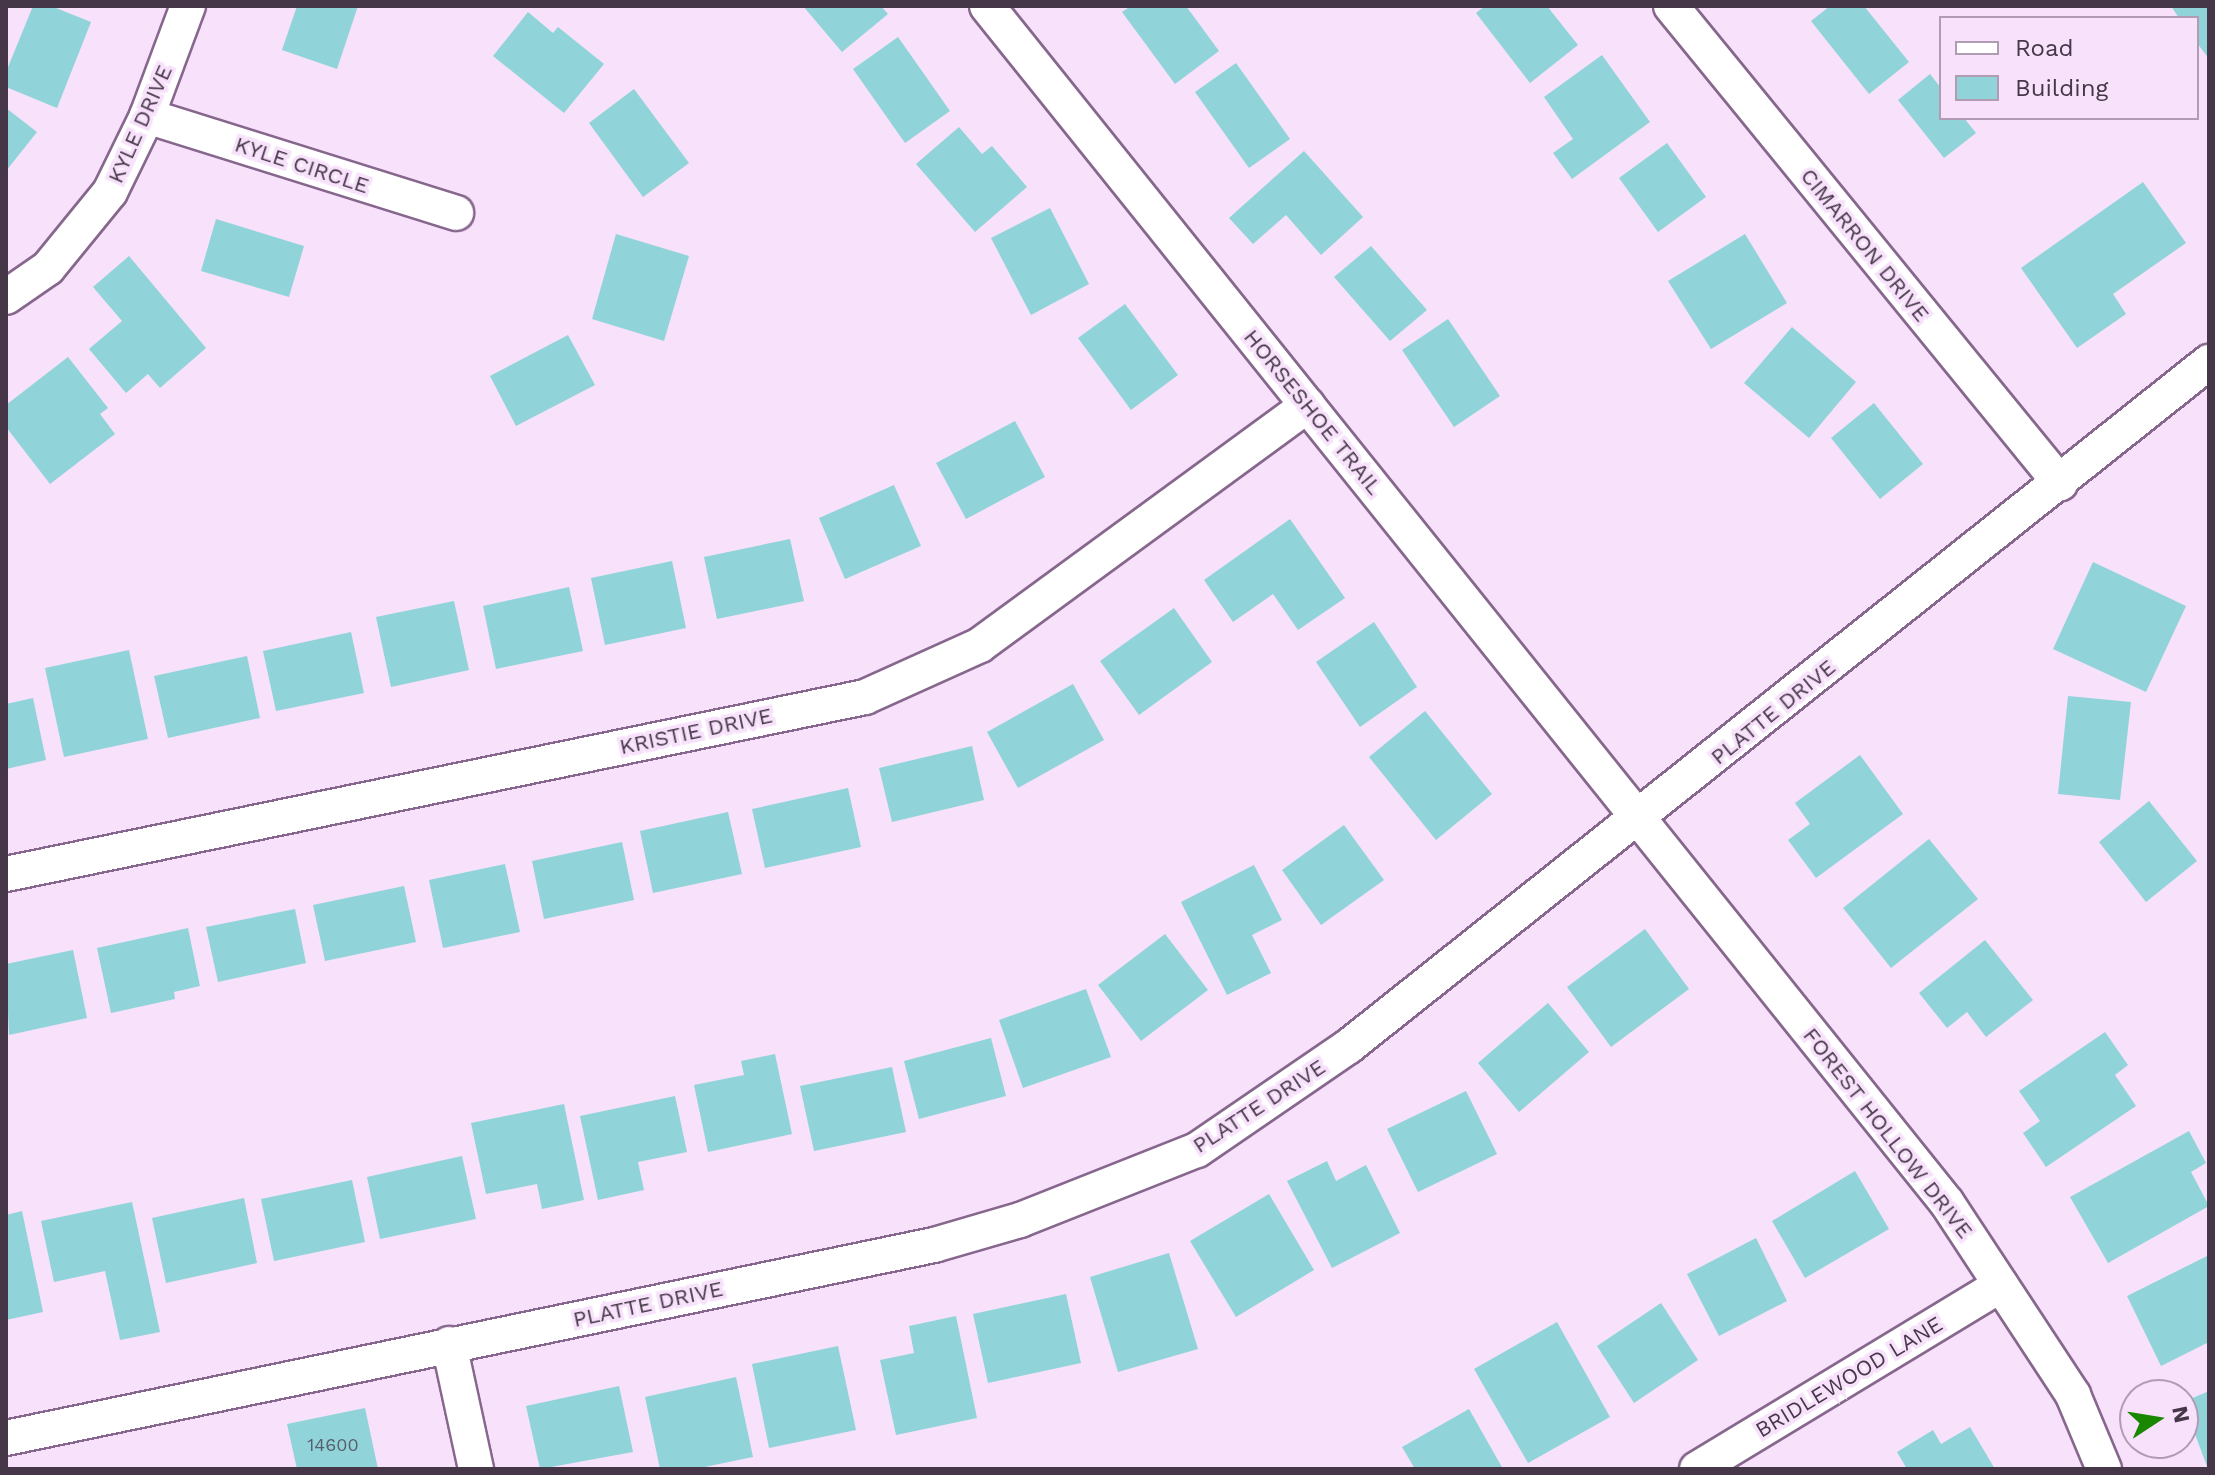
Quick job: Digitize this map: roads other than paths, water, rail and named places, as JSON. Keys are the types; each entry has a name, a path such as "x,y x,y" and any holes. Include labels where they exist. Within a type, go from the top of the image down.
{"street":[{"name":"KYLE DRIVE","path":"6,297 48,268 110,192 147,116 188,6"},
{"name":"HORSESHOE TRAIL","path":"987,6 1639,818"},
{"name":"CIMARRON DRIVE","path":"1671,6 2060,483"},
{"name":"KYLE CIRCLE","path":"147,116 456,213"},
{"name":"PLATTE DRIVE","path":"6,1438 934,1245 1020,1220 1197,1150 1349,1046 2209,362"},
{"name":"KRISTIE DRIVE","path":"6,874 865,697 980,645 1308,405"},
{"name":"FOREST HOLLOW DRIVE","path":"1639,818 1947,1203 2073,1395 2104,1469"},
{"name":"BRIDLEWOOD LANE","path":"1697,1469 2001,1285"},
{"path":"449,1344 476,1469"}]}
